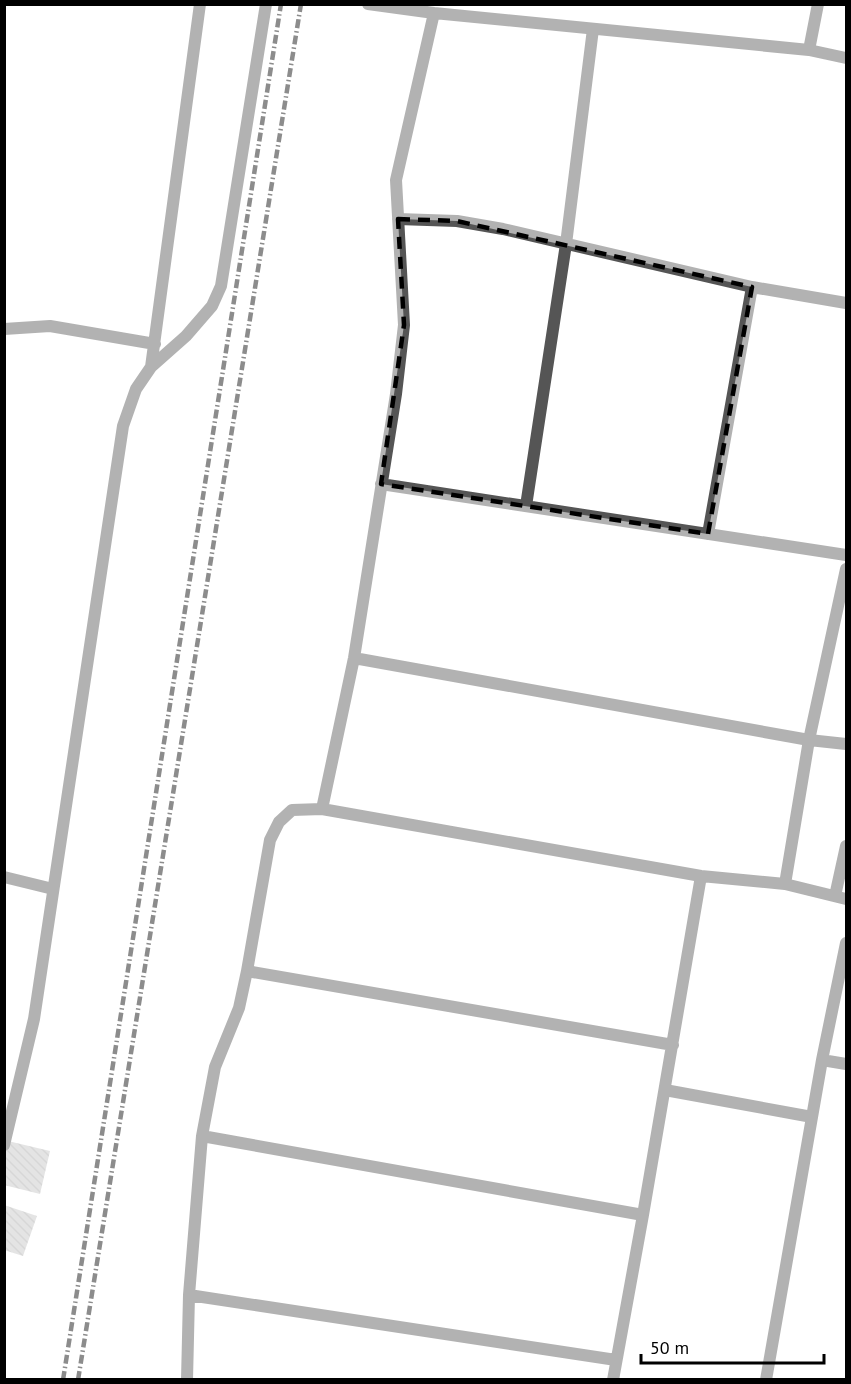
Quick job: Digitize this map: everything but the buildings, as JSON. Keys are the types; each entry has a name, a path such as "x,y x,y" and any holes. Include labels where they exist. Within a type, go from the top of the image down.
{"street":[{"path":"152,367 200,4"},
{"path":"4,1145 34,1019 123,426 136,389 152,367 186,336 212,306 221,286 266,4"},
{"path":"368,4 434,13 808,50 846,58"},
{"path":"808,50 818,4"},
{"path":"322,809 354,658 396,394 405,325 396,180 434,13"},
{"path":"526,506 566,244 593,29"},
{"path":"399,219 458,221 503,229 752,287 846,303"},
{"path":"708,534 752,287"},
{"path":"4,329 50,326 154,344"},
{"path":"381,484 846,555"},
{"path":"785,884 809,740 846,569"},
{"path":"354,658 809,740 846,744"},
{"path":"187,1380 189,1294 202,1136 214,1067 239,1008 248,971 270,840 279,822 291,810 322,809 701,876 785,884 841,897 846,846"},
{"path":"613,1380 701,876"},
{"path":"4,877 53,889"},
{"path":"766,1380 822,1060 846,944"},
{"path":"248,971 673,1045"},
{"path":"822,1060 846,1064"},
{"path":"665,1090 812,1117"},
{"path":"202,1136 643,1215"},
{"path":"189,1294 616,1360"}],"highlighted area":[{"path":"398,219 457,221 752,287 708,534 381,484 404,325"}],"railway":[{"path":"63,1380 281,4"},
{"path":"78,1380 301,4"}]}
